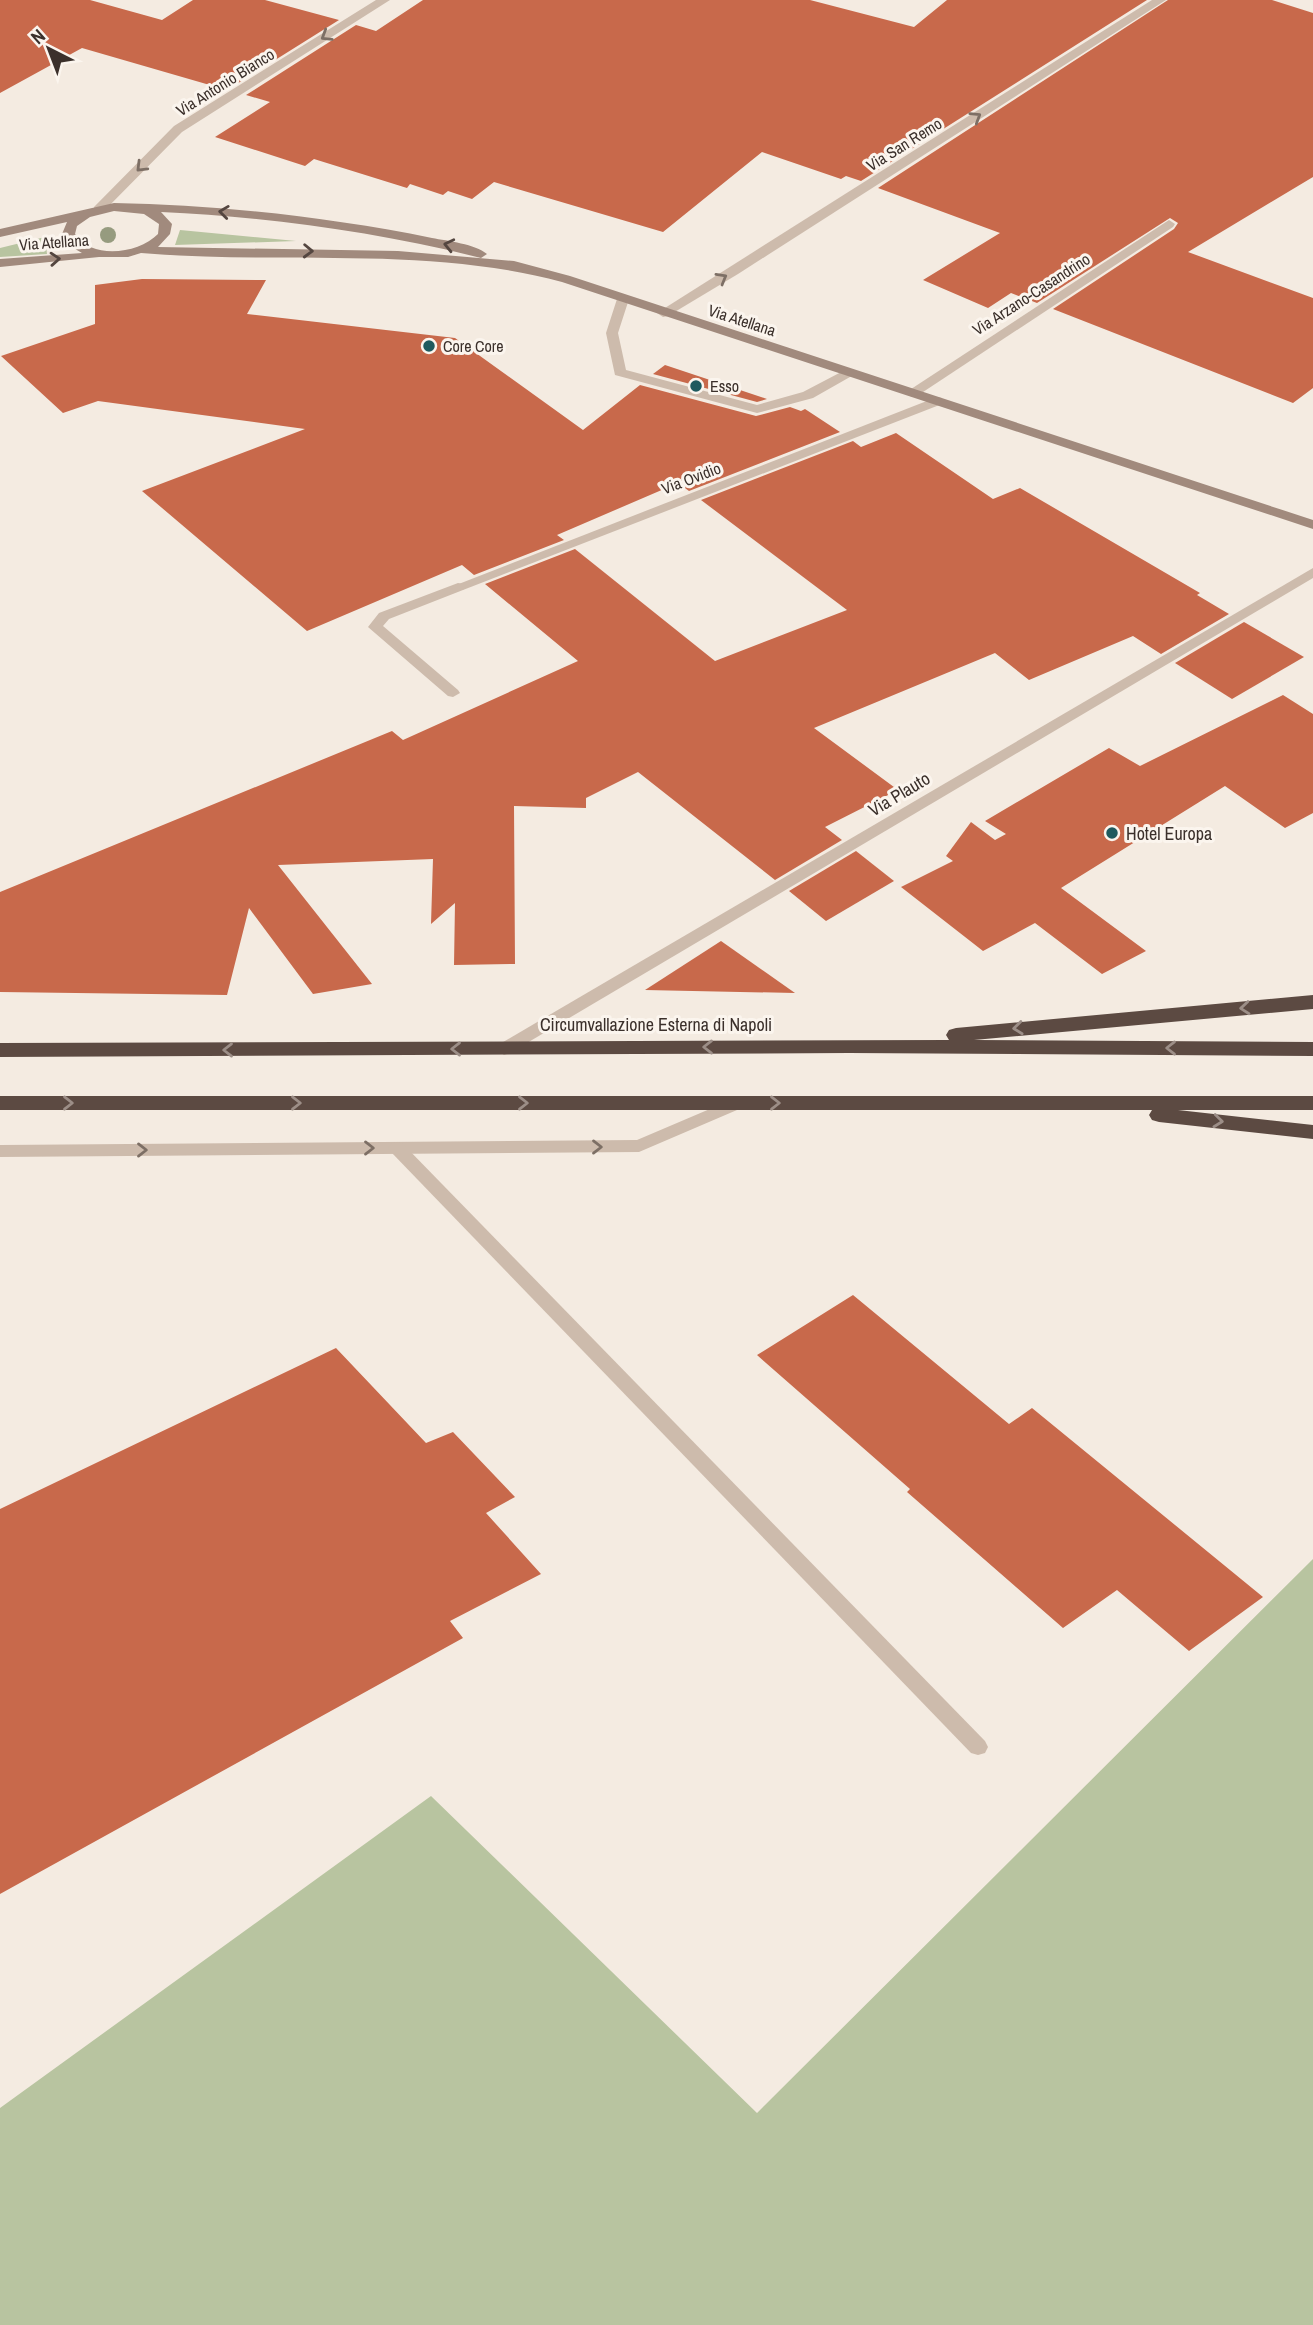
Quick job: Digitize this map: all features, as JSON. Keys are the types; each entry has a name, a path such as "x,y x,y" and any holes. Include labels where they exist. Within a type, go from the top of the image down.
{"highway":[{"path":"849,1046 1313,1002"},
{"name":"Circumvallazione Esterna di Napoli","path":"0,1050 849,1046 1313,1049"},
{"path":"1053,1103 1313,1132"},
{"path":"0,1104 1313,1104"}],"main road":[{"path":"131,207 157,214 164,221 166,229 163,237 142,250"},
{"path":"0,233 99,210 131,207 190,208 380,232 450,245 514,265"},
{"path":"84,215 68,229 67,237 82,250 111,255"},
{"name":"Via Atellana","path":"0,263 111,255 142,250 398,255 514,265 1313,524"}],"street":[{"name":"Via Antonio Bianco","path":"99,210 178,130 384,0"},
{"name":"Via San Remo","path":"663,313 746,264 1160,0"},
{"name":"Via Arzano-Casandrino","path":"912,393 1169,224"},
{"path":"623,299 612,333 620,372 757,409 808,395 850,373"},
{"name":"Via Ovidio","path":"453,693 375,627 384,616 937,401"},
{"name":"Via Plauto","path":"504,1048 1313,572"},
{"path":"0,1151 639,1146 738,1103"},
{"path":"397,1148 978,1746"}],"green space":[{"path":"180,230 296,241 175,245"},
{"path":"45,237 47,254 0,257 0,248"},
{"path":"1313,1559 1313,2325 0,2325 0,2108 431,1796 757,2113"}],"building":[{"path":"0,0 90,0 162,20 193,0 265,0 339,20 227,90 82,48 0,93"},
{"path":"423,0 810,0 914,27 947,0 1147,0 861,181 846,176 841,179 762,152 663,232 494,182 472,199 448,191 443,195 410,184 407,188 314,159 305,166 215,137 270,102 246,95 356,25 376,31"},
{"path":"1168,0 1272,0 1313,13 1313,177 1188,252 1313,298 1313,388 1293,403 1053,309 1174,229 1178,223 1170,218 1037,303 1011,293 988,308 923,280 1000,233 878,188"},
{"path":"142,279 266,280 247,314 455,338 583,430 640,385 756,416 790,407 801,411 805,409 840,432 689,491 678,483 557,535 564,540 474,575 462,565 307,631 142,491 305,429 98,401 63,413 1,356 95,324 95,285"},
{"path":"665,365 767,399 757,402 653,374"},
{"path":"896,433 993,499 1020,488 1200,593 1197,595 1229,614 1161,654 1133,636 1029,680 995,653 814,728 898,790 825,827 842,840 775,880 638,772 586,798 586,808 514,806 515,964 454,965 455,903 431,924 433,859 278,865 372,984 313,994 249,908 227,995 0,992 0,892 392,731 403,740 578,661 485,584 575,549 715,661 847,610 701,500 853,441 861,447"},
{"path":"1244,622 1304,657 1232,699 1175,663"},
{"path":"1283,695 1313,714 1313,813 1285,828 1225,786 1061,888 1146,951 1102,974 1035,923 983,951 901,887 953,861 946,856 971,822 995,840 1006,834 985,821 1109,748 1140,766"},
{"path":"856,851 894,881 826,921 789,891"},
{"path":"721,941 795,993 645,990"},
{"path":"853,1295 1009,1424 1032,1408 1263,1597 1189,1651 1117,1590 1063,1628 907,1492 910,1489 757,1355"},
{"path":"336,1348 426,1443 453,1432 515,1497 486,1513 541,1574 450,1621 463,1638 0,1894 0,1509"}],"place":[{"name":"Core Core","path":"429,346"},
{"name":"Esso","path":"696,386"},
{"name":"Hotel Europa","path":"1112,833"}]}
